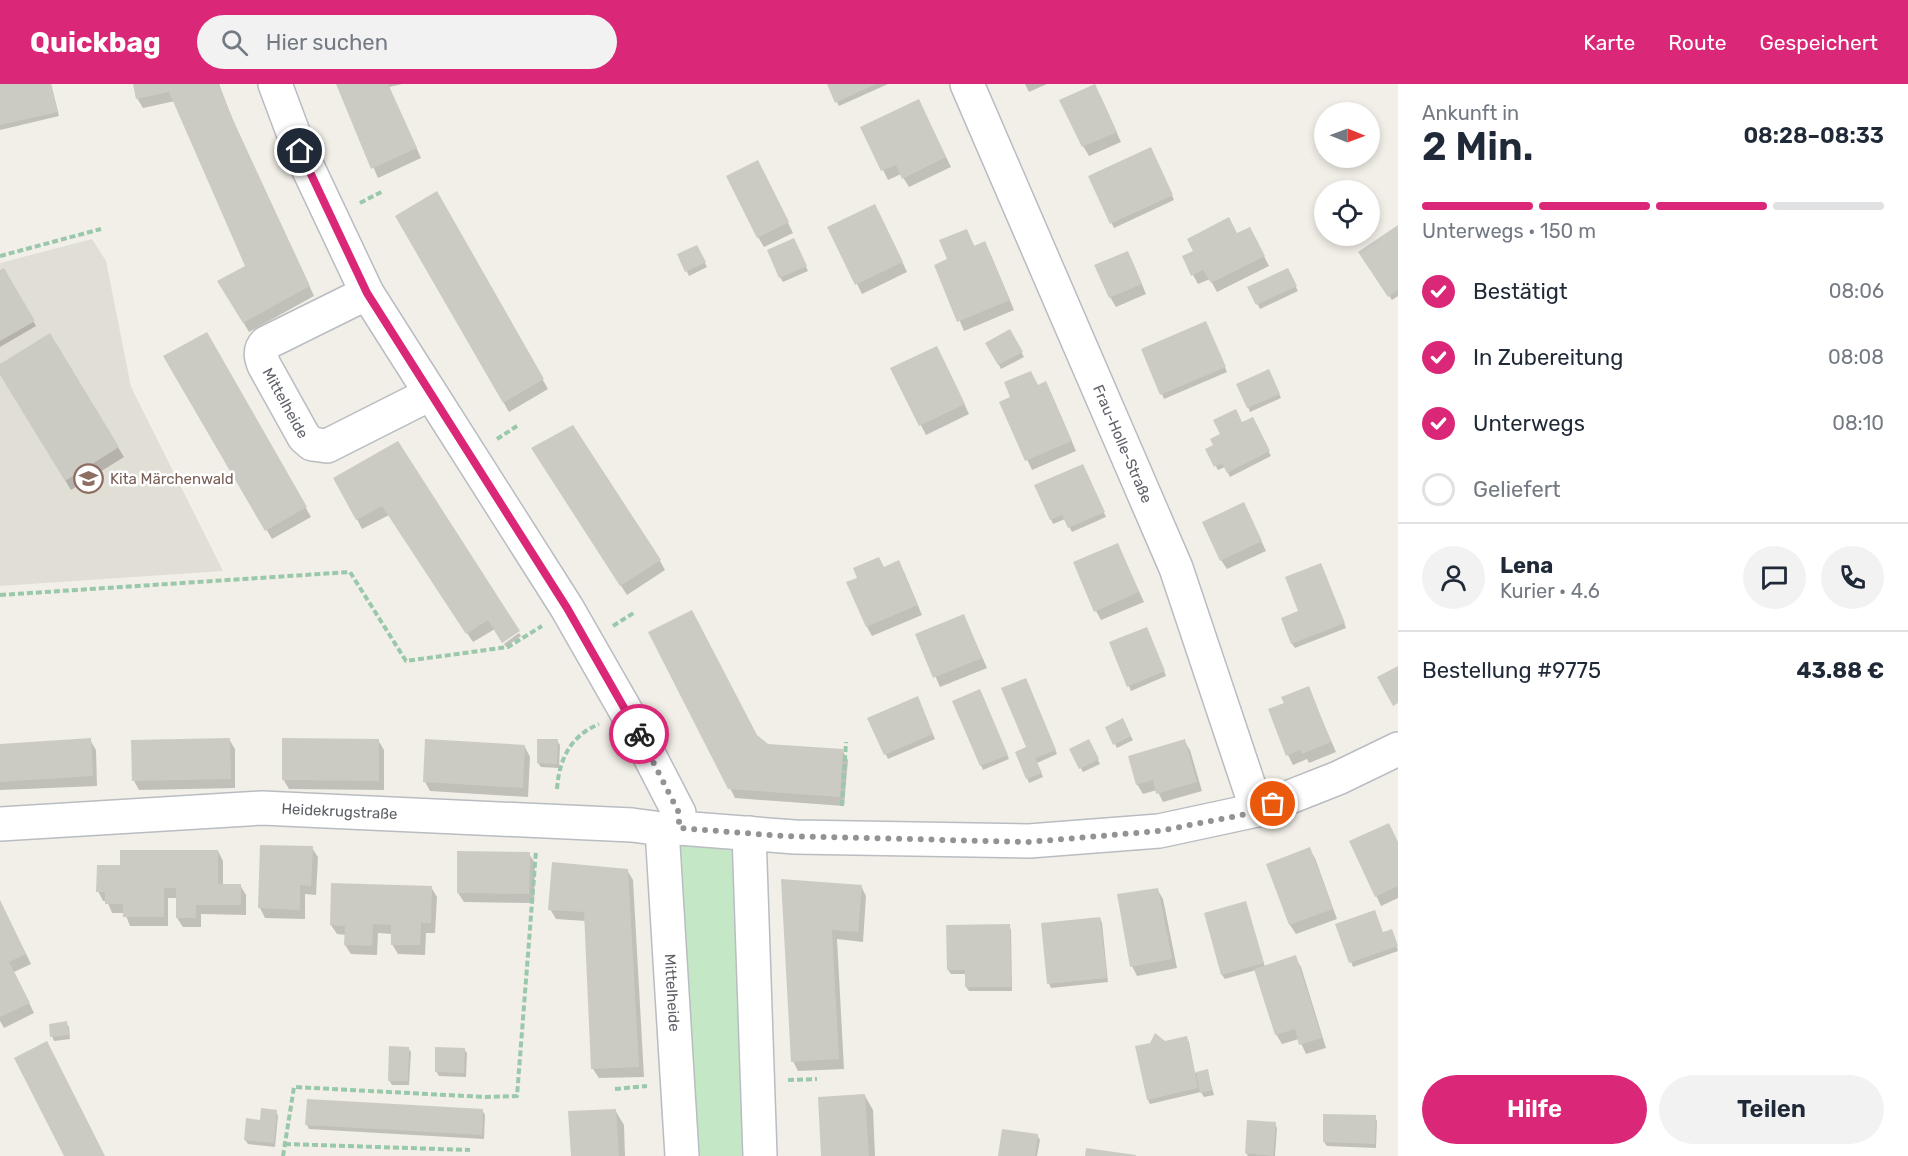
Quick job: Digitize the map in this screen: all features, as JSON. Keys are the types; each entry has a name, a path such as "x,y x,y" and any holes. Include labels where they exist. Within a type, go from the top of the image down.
{"street":[{"name":"Mittelheide","path":"275,84 300,151 367,293 567,608 632,720 679,813 671,828 682,1156"},
{"name":"Frau-Holle-Straße","path":"967,84 1176,568 1257,810"},
{"name":"Mittelheide","path":"367,293 262,347 261,356 264,365 304,438 312,444 327,446 430,394"},
{"name":"Heidekrugstraße","path":"0,824 261,808 622,824 795,837 1029,842 1159,831 1257,810 1338,778 1398,749"},
{"path":"749,833 760,1156"}],"path":[{"path":"358,204 383,191"},
{"path":"0,256 101,229"},
{"path":"492,442 517,426"},
{"path":"0,595 350,572 406,661 508,647 544,624"},
{"path":"612,627 635,612"},
{"path":"556,797 558,779 568,748 592,726 602,722"},
{"path":"842,813 846,742"},
{"path":"283,1156 294,1087 485,1097 517,1096 536,846"},
{"path":"785,1081 817,1079"},
{"path":"615,1089 658,1086"},
{"path":"285,1144 470,1150"}],"shaded area":[{"name":"Kita Märchenwald","path":"92,239 106,261 131,387 223,571 0,586 0,263"}],"green space":[{"path":"682,844 725,844 734,855 749,1156 691,1156 677,848"}],"building":[{"path":"0,84 51,84 58,112 0,125"},
{"path":"133,84 218,84 310,286 243,323 217,281 245,266 169,92 136,99"},
{"path":"336,84 388,84 417,148 371,169"},
{"path":"827,84 876,84 835,103"},
{"path":"1095,84 1117,132 1082,147 1059,100"},
{"path":"919,99 946,157 902,179 896,165 881,171 860,127"},
{"path":"1151,147 1173,195 1110,224 1088,176"},
{"path":"758,160 789,222 757,238 726,176"},
{"path":"437,191 544,379 503,403 395,216"},
{"path":"875,204 903,262 855,285 827,227"},
{"path":"1229,217 1237,233 1250,227 1265,256 1211,283 1203,270 1191,276 1182,256 1193,251 1187,239"},
{"path":"1398,225 1398,290 1388,297 1358,252 1367,246 1380,246 1380,237"},
{"path":"967,229 974,246 985,241 1010,300 957,322 934,265 947,259 939,240"},
{"path":"794,238 807,266 779,278 767,250"},
{"path":"697,245 706,262 685,272 677,254"},
{"path":"1128,251 1142,284 1109,298 1094,265"},
{"path":"4,268 35,321 0,341 0,270"},
{"path":"1288,268 1297,286 1256,305 1247,287"},
{"path":"1206,321 1226,367 1160,395 1141,349"},
{"path":"1010,329 1023,352 998,365 985,343"},
{"path":"207,332 307,507 265,531 163,356"},
{"path":"50,333 119,447 65,481 0,375 0,364"},
{"path":"937,346 965,404 919,426 890,368"},
{"path":"1269,369 1280,394 1247,408 1236,384"},
{"path":"1031,371 1038,385 1046,381 1072,441 1025,461 999,402 1010,397 1004,382"},
{"path":"1236,409 1242,422 1253,417 1270,451 1227,473 1222,463 1214,467 1205,449 1213,445 1210,439 1220,434 1213,420"},
{"path":"573,425 661,560 620,586 531,448"},
{"path":"398,441 520,631 502,643 488,620 466,634 382,506 356,520 333,478"},
{"path":"1083,464 1105,512 1068,528 1062,515 1050,520 1034,485"},
{"path":"1244,502 1262,541 1220,561 1202,522"},
{"path":"1118,543 1139,592 1094,612 1073,562"},
{"path":"879,557 884,567 899,560 918,605 866,627 846,582 857,578 853,568"},
{"path":"1321,563 1345,623 1291,644 1281,618 1298,611 1285,577"},
{"path":"692,610 757,735 768,744 843,749 840,797 728,789 648,632"},
{"path":"964,614 982,658 933,678 915,634"},
{"path":"1147,627 1165,671 1127,687 1109,642"},
{"path":"1398,666 1398,703 1393,706 1377,677"},
{"path":"1026,678 1056,750 1035,758 1042,773 1026,779 1015,752 1026,747 1001,688"},
{"path":"1309,686 1331,742 1302,754 1300,750 1286,756 1268,709 1284,703 1281,697"},
{"path":"980,689 1008,755 980,766 952,701"},
{"path":"918,696 933,734 884,755 867,718"},
{"path":"1123,718 1131,736 1113,745 1105,727"},
{"path":"91,738 93,776 0,782 0,744"},
{"path":"230,738 231,779 132,781 131,740"},
{"path":"282,738 379,739 379,781 282,780"},
{"path":"425,739 525,745 523,788 423,782"},
{"path":"537,739 558,739 557,764 537,763"},
{"path":"1089,739 1099,759 1079,769 1069,749"},
{"path":"1185,739 1197,782 1156,794 1153,780 1136,785 1128,756"},
{"path":"1389,823 1398,842 1398,886 1375,897 1349,841"},
{"path":"260,845 313,846 311,886 300,885 300,910 258,908"},
{"path":"1310,847 1333,909 1289,925 1266,864"},
{"path":"120,850 218,850 218,884 241,884 241,905 196,905 196,918 176,918 176,888 164,888 164,917 123,917 123,904 105,904 105,892 96,892 97,865 120,865"},
{"path":"457,851 530,852 529,894 457,893"},
{"path":"552,862 628,869 639,1067 591,1069 584,912 548,910"},
{"path":"781,879 862,885 858,932 832,930 839,1059 791,1062"},
{"path":"331,883 432,886 431,923 421,923 420,945 391,945 391,925 373,924 372,946 344,945 345,926 330,925"},
{"path":"1158,888 1172,959 1130,967 1117,894"},
{"path":"0,900 26,954 9,962 30,1003 0,1017"},
{"path":"1246,901 1264,963 1221,975 1204,913"},
{"path":"1375,910 1383,932 1392,929 1398,946 1349,963 1335,924"},
{"path":"1100,917 1107,978 1047,984 1041,923"},
{"path":"1010,924 1011,987 965,987 965,970 947,970 946,925"},
{"path":"1296,955 1322,1038 1299,1045 1295,1029 1275,1035 1254,969"},
{"path":"67,1021 69,1035 50,1037 49,1024"},
{"path":"1155,1033 1165,1041 1187,1036 1198,1088 1147,1100 1135,1046 1150,1043"},
{"path":"47,1041 105,1156 64,1156 14,1058"},
{"path":"389,1046 409,1047 408,1081 388,1081"},
{"path":"435,1047 465,1048 464,1073 435,1072"},
{"path":"1208,1069 1212,1090 1200,1093 1196,1072"},
{"path":"865,1094 869,1156 821,1156 818,1097"},
{"path":"307,1099 483,1109 482,1135 305,1125"},
{"path":"261,1108 277,1110 274,1143 244,1140 246,1118 260,1120"},
{"path":"616,1109 619,1156 571,1156 568,1111"},
{"path":"1323,1114 1376,1115 1375,1144 1323,1142"},
{"path":"1247,1120 1276,1122 1273,1156 1245,1153"},
{"path":"1002,1129 1038,1134 1035,1156 998,1156"},
{"path":"1086,1148 1136,1155 1136,1156 1085,1156"}],"way so far":[{"path":"639,734 679,813 679,828 783,836 1029,842 1159,831 1242,815 1273,804"}],"place":[{"name":"Kita Märchenwald","path":"89,479"}],"route":[{"path":"300,151 367,293 567,608 639,734"}]}
